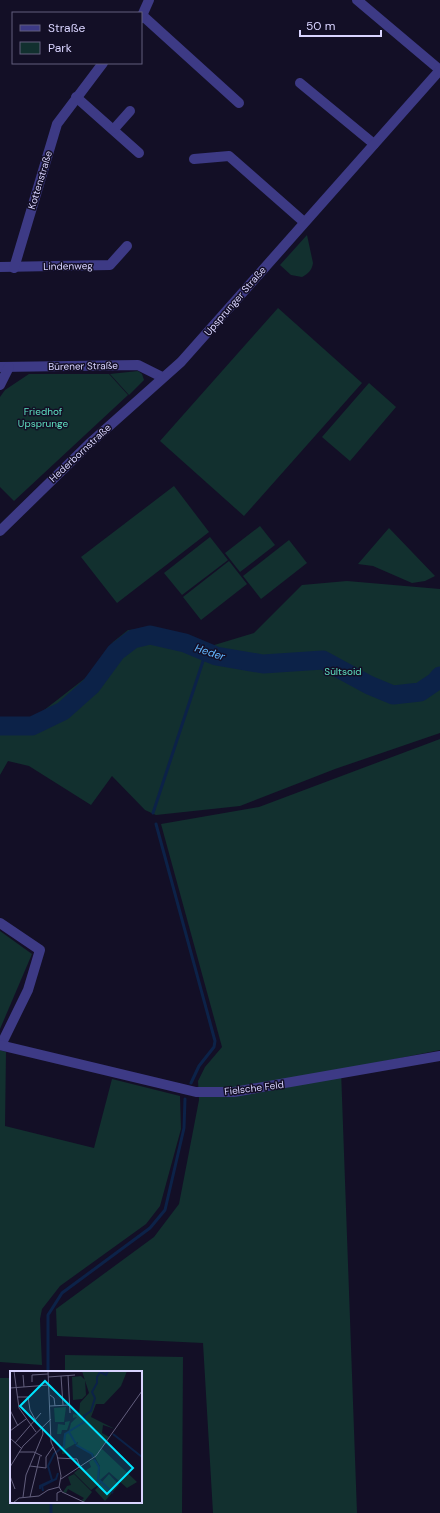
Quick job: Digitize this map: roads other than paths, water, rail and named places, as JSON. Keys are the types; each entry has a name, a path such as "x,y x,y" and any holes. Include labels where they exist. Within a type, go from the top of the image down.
{"street":[{"path":"149,0 142,17 239,103"},
{"path":"357,0 440,70"},
{"name":"Kottenstraße","path":"14,268 57,124 102,64"},
{"name":"Upsprunger Straße","path":"162,378 180,362 440,70"},
{"path":"300,83 374,144"},
{"path":"76,97 114,129 139,153"},
{"path":"114,129 130,111"},
{"path":"194,160 229,156 304,222"},
{"name":"Lindenweg","path":"0,267 14,268 110,265 127,246"},
{"name":"Bürener Straße","path":"5,367 138,365 162,378"},
{"path":"0,385 5,367"},
{"name":"Hederbornstraße","path":"0,531 85,448 162,378"},
{"path":"0,923 40,950 28,990 0,1045"},
{"name":"Fielsche Feld","path":"0,1045 196,1092 234,1092 440,1056"}],"waterway":[{"name":"Heder","path":"0,726 32,726 63,711 91,686 116,652 133,639 150,635 185,643 216,656 263,664 323,660 369,685 393,695 420,692 435,682 440,676"},
{"path":"153,813 206,652"},
{"path":"156,824 215,1041 214,1047 199,1066 191,1083"},
{"path":"48,1371 48,1315 62,1293 150,1228 165,1210 184,1128 185,1099"},
{"path":"51,1503 51,1513"}],"park label":[{"name":"Friedhof Upsprunge","path":"43,416"},
{"name":"Sültsoid","path":"343,671"}]}
